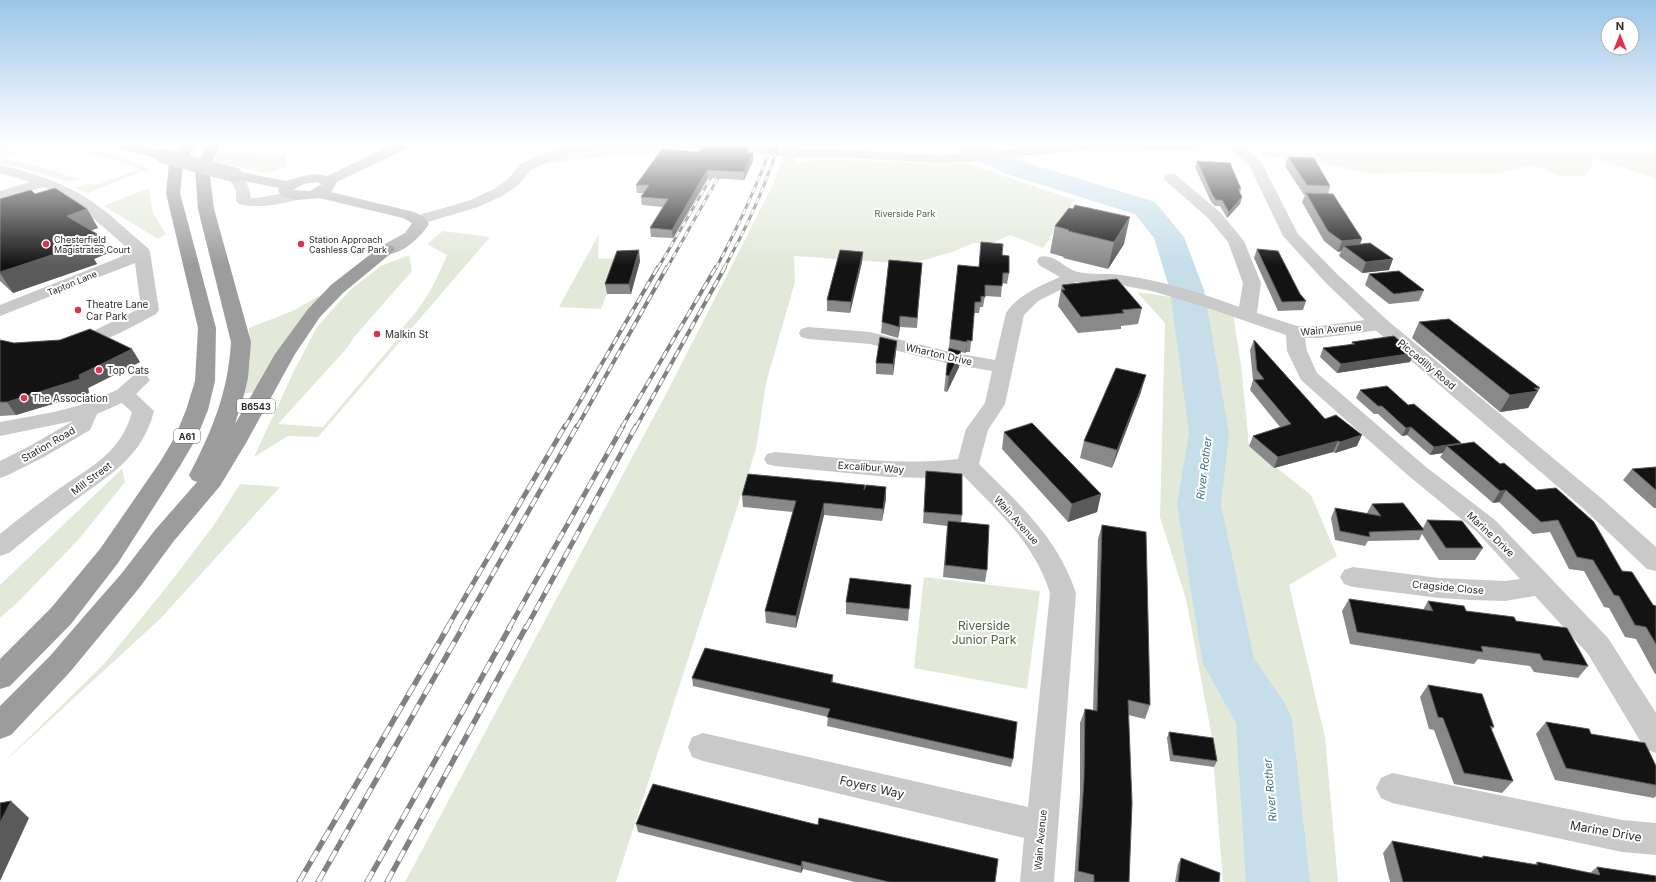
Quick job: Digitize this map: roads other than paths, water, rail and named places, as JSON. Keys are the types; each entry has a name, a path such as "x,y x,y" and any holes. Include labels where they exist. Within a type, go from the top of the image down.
{"highway":[{"name":"A61","path":"0,677 61,616 109,556 169,466 186,437 197,410 205,381 207,328 173,193 174,183"},
{"name":"A61","path":"0,726 60,664 131,580 164,536 197,481 213,451 227,419 236,394 239,378 241,342 206,209 203,183"},
{"name":"B6543","path":"164,536 212,480 235,443 285,354 314,313 336,290 387,250"},
{"path":"0,671 23,654"}],"main road":[{"path":"264,183 292,191 317,193 413,217"},
{"path":"292,191 294,183"},
{"path":"317,193 329,187 330,183"},
{"name":"B6543","path":"387,250 410,237 417,230 421,224 413,217"}],"street":[{"path":"0,196 41,183"},
{"path":"47,183 87,205 142,252 150,310 100,335 54,348"},
{"path":"239,183 243,191 244,201 250,202 269,201 292,191"},
{"path":"413,217 473,204 500,192 512,183"},
{"path":"1177,183 1215,216 1236,241 1252,283 1247,315"},
{"name":"Piccadilly Road","path":"1265,183 1292,236 1332,279 1380,324 1587,499 1656,562"},
{"name":"Tapton Lane","path":"0,311 124,262 142,252"},
{"name":"Wain Avenue","path":"1045,261 1073,277 1120,280 1155,286 1217,305 1295,332 1320,332 1380,324"},
{"name":"Wain Avenue","path":"1037,882 1063,594 1060,579 1038,542 967,466 977,429 995,404 1015,313 1032,296 1073,277"},
{"name":"Wharton Drive","path":"808,333 853,329 870,338 950,358 1004,367"},
{"name":"Marine Drive","path":"1295,332 1297,351 1308,376 1418,472 1486,526 1598,646 1656,739"},
{"name":"Mill Street","path":"0,547 65,497 105,469 123,452 136,434 142,420 143,411 132,387 88,410"},
{"path":"0,429 55,419 88,410"},
{"name":"Station Road","path":"0,470 36,452 82,425 88,410"},
{"name":"Excalibur Way","path":"775,459 888,469 929,470 967,466"},
{"name":"Cragside Close","path":"1353,577 1396,584 1409,583 1440,588 1472,590 1505,591 1542,585"},
{"name":"Foyers Way","path":"703,747 1041,826"},
{"name":"Marine Drive","path":"1392,788 1622,836 1656,839"}],"waterway":[{"name":"River Rother","path":"1064,183 1145,208 1169,237 1187,290 1209,433 1199,505 1229,664 1264,719 1278,882"}],"railway":[{"path":"658,268 708,183"},
{"path":"667,268 715,183"},
{"path":"716,268 747,206 756,183"},
{"path":"724,268 755,207 765,183"},
{"path":"565,427 658,267"},
{"path":"577,427 667,267"},
{"path":"622,427 716,267"},
{"path":"636,427 725,267"},
{"path":"447,628 565,426"},
{"path":"462,628 577,426"},
{"path":"509,628 623,426"},
{"path":"526,628 636,426"},
{"path":"299,882 448,627"},
{"path":"318,882 463,627"},
{"path":"367,882 510,627"},
{"path":"387,882 526,627"}],"place":[{"name":"Chesterfield Magistrates Court","path":"46,244"},
{"name":"Station Approach Cashless Car Park","path":"301,244"},
{"name":"Theatre Lane Car Park","path":"78,310"},
{"name":"Malkin St","path":"377,334"},
{"name":"Top Cats","path":"99,370"},
{"name":"The Association","path":"24,398"}],"park label":[{"name":"Riverside Park","path":"905,213"},
{"name":"Riverside Junior Park","path":"984,632"}]}
